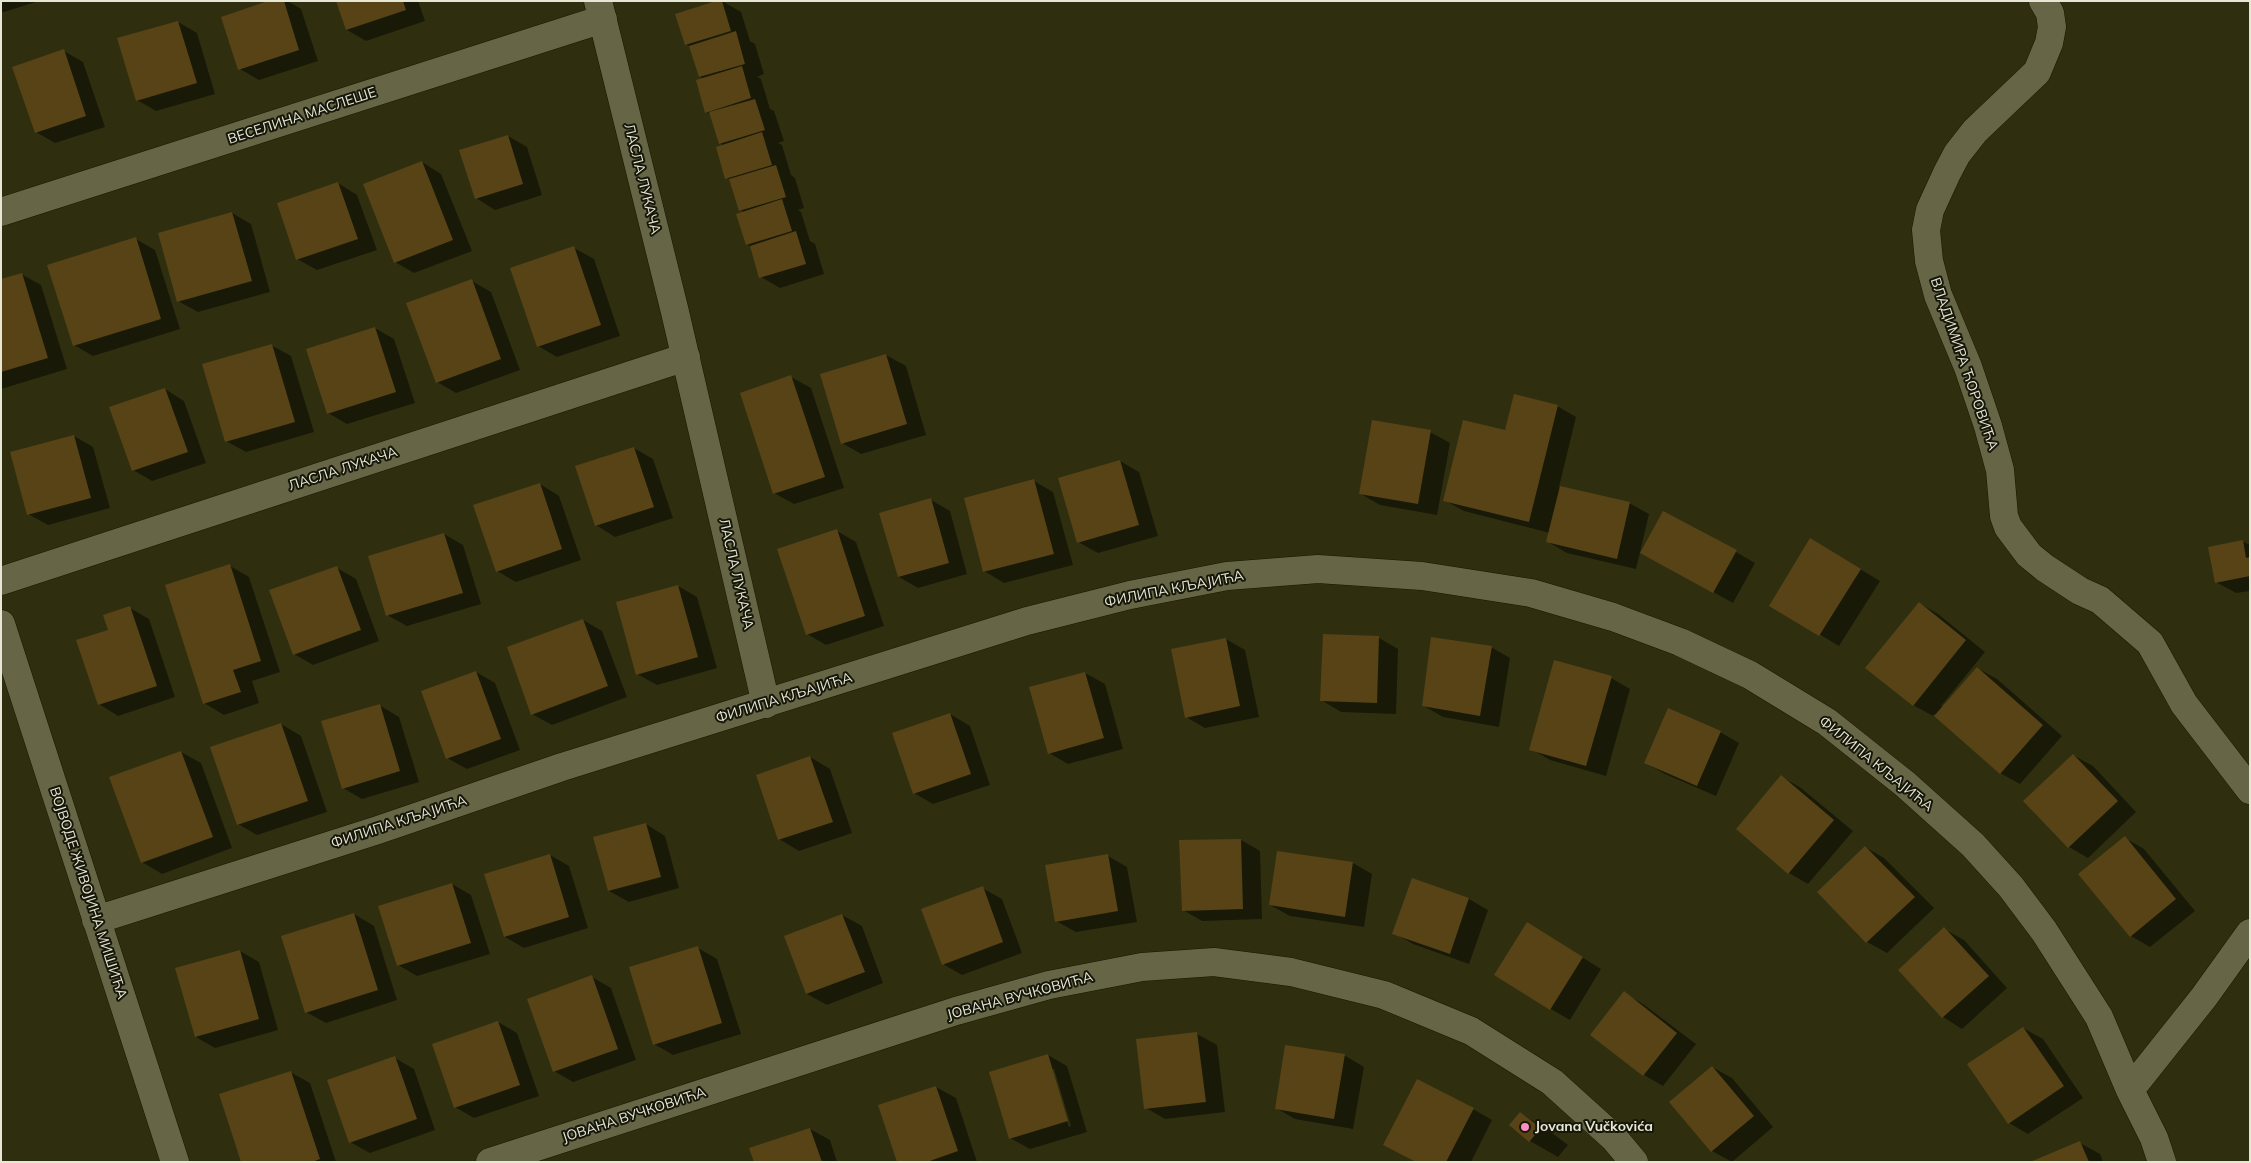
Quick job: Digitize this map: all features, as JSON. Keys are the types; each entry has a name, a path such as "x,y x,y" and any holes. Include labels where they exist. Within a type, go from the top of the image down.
{"street":[{"name":"ВЛАДИМИРА ЋОРОВИЋА","path":"2043,1 2050,13 2052,27 2049,43 2037,72 1975,131 1957,154 1930,210 1926,230 1929,261 1938,295 1968,367 1988,426 2000,470 2004,516 2008,527 2029,555 2044,568 2080,591 2100,600 2150,643 2184,704 2250,790"},
{"name":"ВЕСЕЛИНА МАСЛЕШЕ","path":"1,212 600,10"},
{"name":"ЛАСЛА ЛУКАЧА","path":"600,10 686,357 766,704"},
{"name":"ЛАСЛА ЛУКАЧА","path":"1,581 686,357"},
{"name":"ФИЛИПА КЉАЈИЋА","path":"96,920 378,830 562,767 1027,621 1130,595 1227,576 1318,569 1422,576 1540,596 1613,617 1671,639 1750,675 1827,722 1904,784 1973,845 2011,887 2044,931 2099,1017 2130,1090 2154,1138 2162,1162"},
{"name":"ВОЈВОДЕ ЖИВОЈИНА МИШИЋА","path":"1,624 175,1162"},
{"path":"2130,1090 2204,997 2250,933"},
{"name":"ЈОВАНА ВУЧКОВИЋА","path":"490,1162 956,1012 1049,985 1142,966 1214,962 1291,972 1384,994 1471,1031 1552,1082 1614,1138 1634,1162"}],"building":[{"path":"268,1 284,1 299,50 238,70 221,17"},
{"path":"336,1 403,1 406,10 346,30"},
{"path":"716,1 722,1 731,31 685,45 675,14"},
{"path":"178,21 197,83 136,101 117,38"},
{"path":"736,31 745,64 699,77 689,46"},
{"path":"64,49 86,116 35,133 12,67"},
{"path":"742,66 751,98 705,113 696,80"},
{"path":"755,99 765,130 719,144 709,112"},
{"path":"762,132 772,165 725,179 716,147"},
{"path":"508,135 523,184 475,199 459,150"},
{"path":"422,161 453,240 394,263 363,184"},
{"path":"776,165 786,197 739,211 729,179"},
{"path":"338,182 358,239 296,260 277,203"},
{"path":"782,199 792,231 746,245 736,214"},
{"path":"232,212 252,281 177,302 158,233"},
{"path":"796,231 806,264 759,278 750,246"},
{"path":"136,237 161,319 73,346 47,265"},
{"path":"574,246 601,325 537,347 510,268"},
{"path":"22,273 48,358 1,372 1,279"},
{"path":"472,279 501,359 436,383 406,303"},
{"path":"375,327 396,392 327,414 306,349"},
{"path":"272,344 295,422 225,442 202,364"},
{"path":"886,354 907,424 841,444 820,374"},
{"path":"791,375 825,477 773,494 740,393"},
{"path":"165,388 188,452 132,471 109,407"},
{"path":"1514,394 1558,405 1529,522 1443,501 1463,420 1505,430"},
{"path":"1372,420 1431,430 1418,504 1359,494"},
{"path":"74,435 91,498 27,515 10,452"},
{"path":"634,447 654,507 595,526 575,466"},
{"path":"1120,460 1139,525 1077,543 1058,478"},
{"path":"1034,479 1054,554 983,572 964,498"},
{"path":"540,483 562,549 496,572 473,505"},
{"path":"1560,486 1630,502 1617,559 1546,542"},
{"path":"931,498 949,563 898,577 879,513"},
{"path":"1663,511 1737,550 1713,593 1640,553"},
{"path":"837,529 865,616 806,635 777,549"},
{"path":"444,533 463,593 386,616 368,556"},
{"path":"1810,538 1861,569 1819,636 1769,606"},
{"path":"2243,540 2246,558 2250,557 2250,576 2215,583 2208,547"},
{"path":"230,564 261,661 233,670 241,692 203,704 165,585"},
{"path":"337,566 361,630 293,655 269,590"},
{"path":"678,585 698,657 636,675 616,602"},
{"path":"1919,602 1966,640 1913,706 1865,668"},
{"path":"130,606 157,686 98,705 76,640 108,630 103,615"},
{"path":"583,619 608,686 531,715 507,647"},
{"path":"1323,634 1379,636 1377,703 1320,701"},
{"path":"1431,637 1492,646 1480,716 1422,706"},
{"path":"1226,638 1240,706 1185,718 1171,649"},
{"path":"1554,660 1612,676 1586,766 1529,750"},
{"path":"1977,667 2043,725 2000,774 1934,716"},
{"path":"476,671 501,739 446,759 421,691"},
{"path":"1085,672 1104,738 1048,754 1029,687"},
{"path":"380,704 400,771 342,789 321,721"},
{"path":"1668,708 1721,731 1697,786 1644,763"},
{"path":"950,713 971,774 913,794 892,733"},
{"path":"281,723 308,801 237,825 210,747"},
{"path":"181,751 213,837 141,863 109,777"},
{"path":"2073,754 2118,801 2068,848 2023,801"},
{"path":"810,756 833,822 778,840 756,775"},
{"path":"1781,775 1834,820 1788,874 1736,829"},
{"path":"646,823 661,877 608,891 593,837"},
{"path":"2125,836 2176,899 2130,937 2078,874"},
{"path":"1241,839 1243,909 1182,911 1179,840"},
{"path":"1865,846 1915,897 1866,943 1817,892"},
{"path":"1277,851 1353,862 1345,917 1269,905"},
{"path":"550,854 569,917 504,937 484,874"},
{"path":"1108,854 1118,911 1055,922 1045,865"},
{"path":"1412,878 1469,898 1450,954 1392,934"},
{"path":"452,883 471,943 397,966 378,906"},
{"path":"983,886 1003,942 942,965 921,909"},
{"path":"354,913 378,990 305,1013 281,936"},
{"path":"842,914 865,972 806,994 784,936"},
{"path":"1527,922 1583,957 1550,1010 1494,975"},
{"path":"1944,927 1989,976 1942,1018 1898,970"},
{"path":"698,946 722,1023 653,1045 629,967"},
{"path":"240,950 259,1019 195,1037 175,968"},
{"path":"592,975 618,1049 553,1072 527,999"},
{"path":"1624,991 1677,1033 1643,1076 1590,1035"},
{"path":"498,1021 520,1085 454,1108 432,1044"},
{"path":"2023,1027 2064,1086 2008,1124 1967,1064"},
{"path":"1197,1032 1206,1102 1144,1109 1136,1039"},
{"path":"1285,1045 1345,1054 1334,1119 1275,1109"},
{"path":"1048,1054 1068,1121 1009,1139 989,1072"},
{"path":"395,1056 417,1119 349,1143 327,1080"},
{"path":"1712,1066 1754,1116 1711,1152 1669,1102"},
{"path":"291,1071 320,1159 312,1162 241,1162 219,1094"},
{"path":"1417,1079 1474,1108 1446,1162 1416,1162 1383,1145"},
{"path":"936,1086 958,1151 927,1162 897,1162 878,1105"},
{"name":"Jovana Vučkovića","path":"1520,1112 1541,1128 1529,1142 1509,1125"},
{"path":"810,1128 822,1162 754,1162 749,1148"},
{"path":"2080,1141 2089,1162 2030,1162"}],"place":[{"name":"Jovana Vučkovića","path":"1525,1127"}]}
